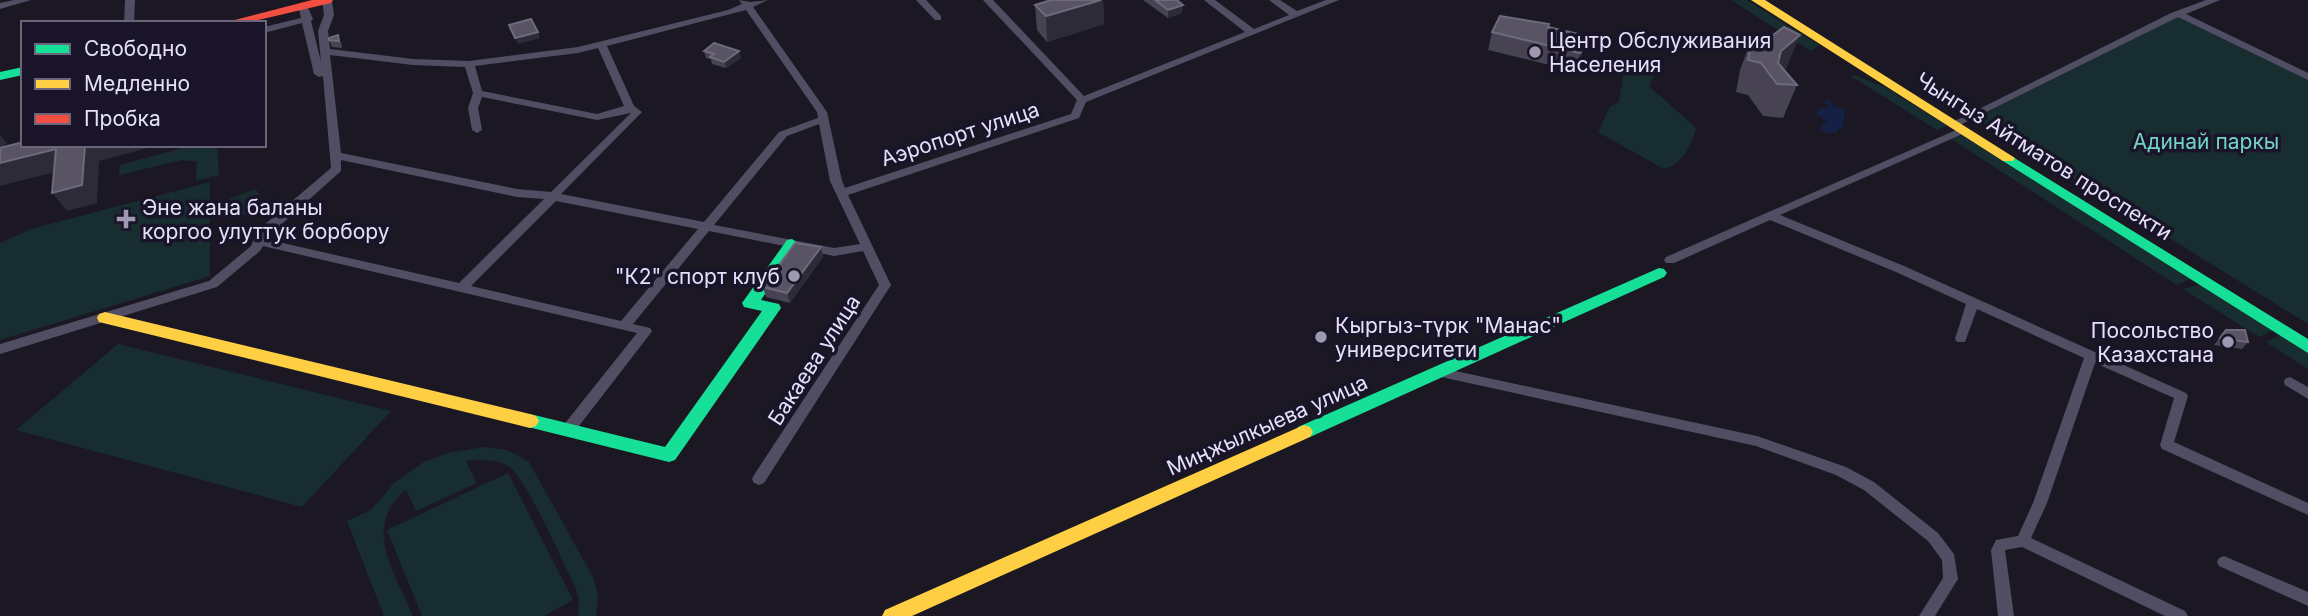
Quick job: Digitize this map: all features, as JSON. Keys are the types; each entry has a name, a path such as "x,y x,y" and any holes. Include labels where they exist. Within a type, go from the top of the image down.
{"street":[{"path":"0,6 26,0"},
{"path":"129,21 130,0"},
{"path":"0,349 213,284 256,248 261,234 337,169 323,31 329,15 327,0 266,29"},
{"path":"326,52 413,62 469,64 578,50 763,0"},
{"path":"920,0 938,18"},
{"path":"988,0 1082,100 1334,0"},
{"path":"1209,0 1252,32"},
{"path":"1274,0 1296,15"},
{"name":"Чынгыз Айтматов проспекти","path":"1758,0 2308,347"},
{"path":"1664,266 1959,127 2179,14 2215,0"},
{"name":"Бакаева улица","path":"746,3 802,79 824,120 841,192 865,247 886,285 759,479"},
{"path":"241,21 305,12"},
{"path":"305,12 319,74"},
{"path":"2179,14 2308,77"},
{"path":"461,289 637,112 630,108 601,44"},
{"path":"469,64 478,93 473,107 477,130"},
{"path":"0,76 21,71"},
{"path":"478,93 597,117 630,108"},
{"name":"Аэропорт улица","path":"841,192 1075,117 1082,100"},
{"path":"624,326 783,134 824,120"},
{"path":"336,155 517,193 551,196 834,252 865,247"},
{"path":"1769,215 1973,302 2181,396 2168,445 2308,509"},
{"path":"258,241 646,331 568,431"},
{"path":"105,318 669,456 773,308 750,303 792,244"},
{"name":"Миңжылкыева улица","path":"892,616 1437,372 1664,266"},
{"path":"1961,339 1973,302"},
{"path":"2023,541 2040,503 2091,356"},
{"path":"1437,372 1757,441 1841,471 1869,486 1933,537 1950,558 1951,579 1927,616"},
{"path":"2290,382 2308,394"},
{"path":"2006,616 1998,550 2006,541 2023,541 2180,616"},
{"path":"2224,562 2308,598"}],"green space":[{"path":"1731,0 1747,0 1819,45 1811,51"},
{"name":"Адинай паркы","path":"2176,16 2308,79 2308,324 1974,117"},
{"path":"1625,63 1656,70 1649,86 1696,128 1681,159 1670,167 1664,169 1598,132 1610,107 1619,102"},
{"path":"1851,76 1885,87 1947,126 1937,130"},
{"path":"1963,135 2190,279 2177,285 1951,139"},
{"path":"187,147 217,147 219,175 196,181 197,162 182,160 119,175 120,165"},
{"path":"210,182 210,276 0,340 0,243 31,229"},
{"path":"253,190 258,191 260,204 257,207 250,213 241,215 228,213 226,207 229,199"},
{"path":"2201,284 2274,330 2259,337 2183,289"},
{"path":"2281,335 2308,352 2308,369 2266,342"},
{"path":"118,344 391,411 302,507 16,430"},
{"path":"484,447 507,450 529,462 593,577 598,594 596,616 578,616 579,598 574,584 525,486 508,466 482,460 466,461 477,483 416,511 406,489 393,504 386,519 386,551 413,616 384,616 347,521 371,510 394,483 424,462 448,453"},
{"path":"508,473 573,600 544,616 422,616 387,530"}],"water":[{"path":"1824,101 1831,101 1833,107 1845,109 1843,128 1838,129 1837,133 1821,130 1822,124 1828,122 1817,115 1818,109 1829,108"}],"building":[{"path":"1051,0 1101,0 1046,16 1035,5"},
{"path":"1155,0 1177,0 1183,5 1168,10"},
{"path":"1500,16 1549,24 1548,27 1587,36 1580,53 1492,32"},
{"path":"531,19 538,32 515,38 509,25"},
{"path":"1784,27 1800,35 1781,51 1778,63 1797,85 1777,84 1761,63 1748,60 1752,38 1766,40"},
{"path":"338,35 339,41 329,40 329,38"},
{"path":"714,43 739,51 724,62 710,57 714,54 704,51"},
{"path":"21,143 21,147 85,147 82,185 52,193 56,149 0,163 0,148"},
{"path":"795,243 821,247 787,293 763,287"},
{"path":"2226,330 2245,330 2248,342 2220,338"}],"traffic: fast":[{"path":"0,76 21,71"},
{"path":"2008,158 2308,347"},
{"path":"530,421 669,455 773,308 750,303 792,244"},
{"path":"1304,432 1659,273"}],"traffic: slow":[{"path":"1757,0 2008,158"},
{"path":"105,318 530,421"},
{"path":"892,616 1304,432"}],"traffic: jam":[{"path":"238,21 327,0"}],"place":[{"name":"Центр Обслуживания Населения","path":"1535,52"},
{"name":"Эне жана баланы коргоо улуттук борбору","path":"126,219"},
{"name":"\"К2\" спорт клуб","path":"794,276"},
{"name":"Кыргыз-түрк \"Манас\" университети","path":"1321,337"},
{"name":"Посольство Казахстана","path":"2228,342"}]}
